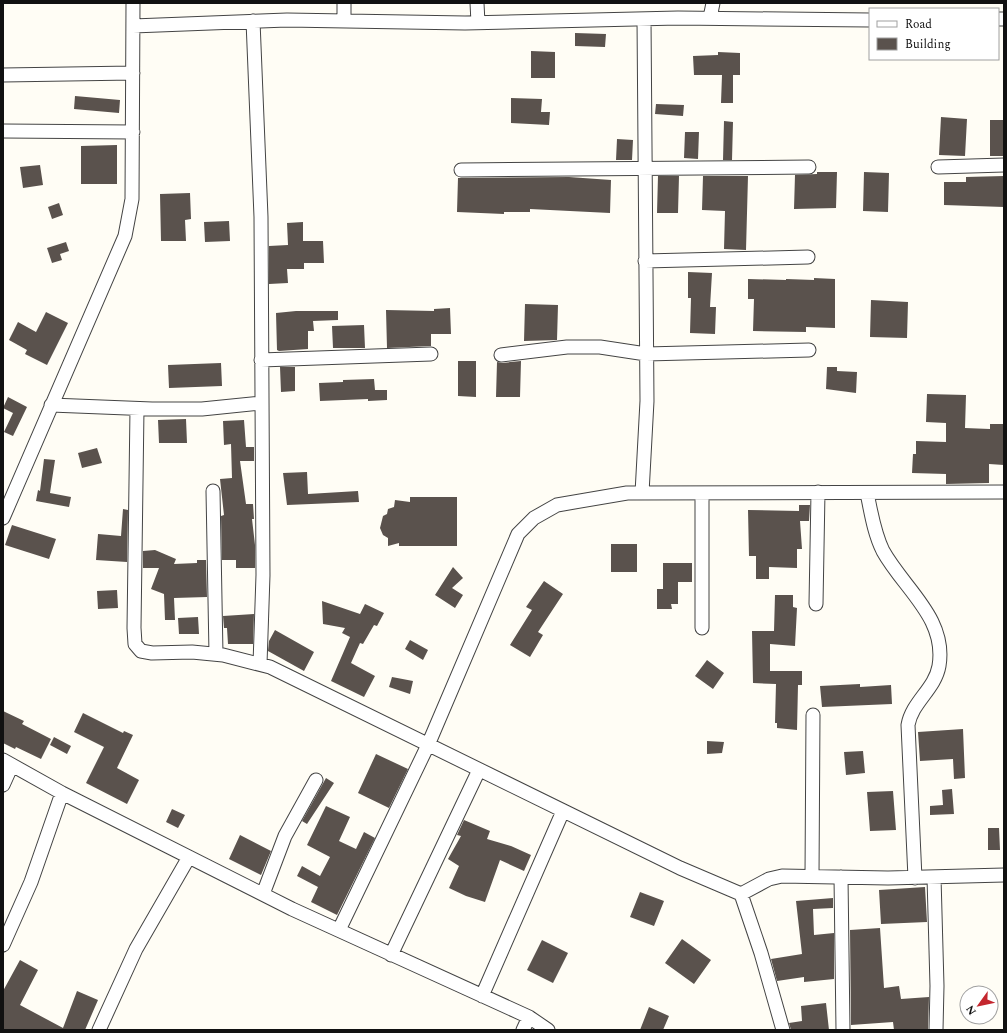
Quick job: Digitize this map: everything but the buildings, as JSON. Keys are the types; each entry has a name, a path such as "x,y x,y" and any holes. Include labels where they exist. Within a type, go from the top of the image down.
{"street":[{"path":"3,518 8,493 51,405 125,236 132,199 133,3"},
{"path":"344,3 344,21"},
{"path":"477,3 478,23"},
{"path":"710,18 713,3"},
{"path":"133,26 252,21 478,23 710,18 869,20"},
{"path":"642,493 647,401 644,19"},
{"path":"252,21 261,217 263,575 260,664"},
{"path":"3,75 133,73"},
{"path":"3,131 133,132"},
{"path":"938,167 1004,165"},
{"path":"461,170 809,167"},
{"path":"645,261 808,257"},
{"path":"501,355 567,347 600,347 646,354 809,350"},
{"path":"261,360 431,354"},
{"path":"51,405 138,409 202,409 261,403"},
{"path":"138,409 135,644 141,651 152,653 192,652 216,654 270,667 680,868 741,894 761,953 783,1030"},
{"path":"213,491 216,654"},
{"path":"816,604 818,492"},
{"path":"339,930 428,745 518,534 534,518 556,505 627,493 818,492 938,494 1004,492"},
{"path":"702,493 702,628"},
{"path":"867,493 876,535 891,564 929,614 936,631 940,657 936,674 912,710 908,725 915,878"},
{"path":"812,877 813,714"},
{"path":"3,785 7,763 62,793 263,894 391,955 529,1017 548,1030"},
{"path":"391,955 479,770"},
{"path":"263,894 285,836 316,780"},
{"path":"3,945 31,882 62,793"},
{"path":"482,996 563,811"},
{"path":"99,1030 136,949 189,857"},
{"path":"741,894 769,879 782,876 915,878 1004,875"},
{"path":"841,877 843,1030"},
{"path":"934,877 937,986 936,1030"},
{"path":"523,1030 529,1017"}]}
